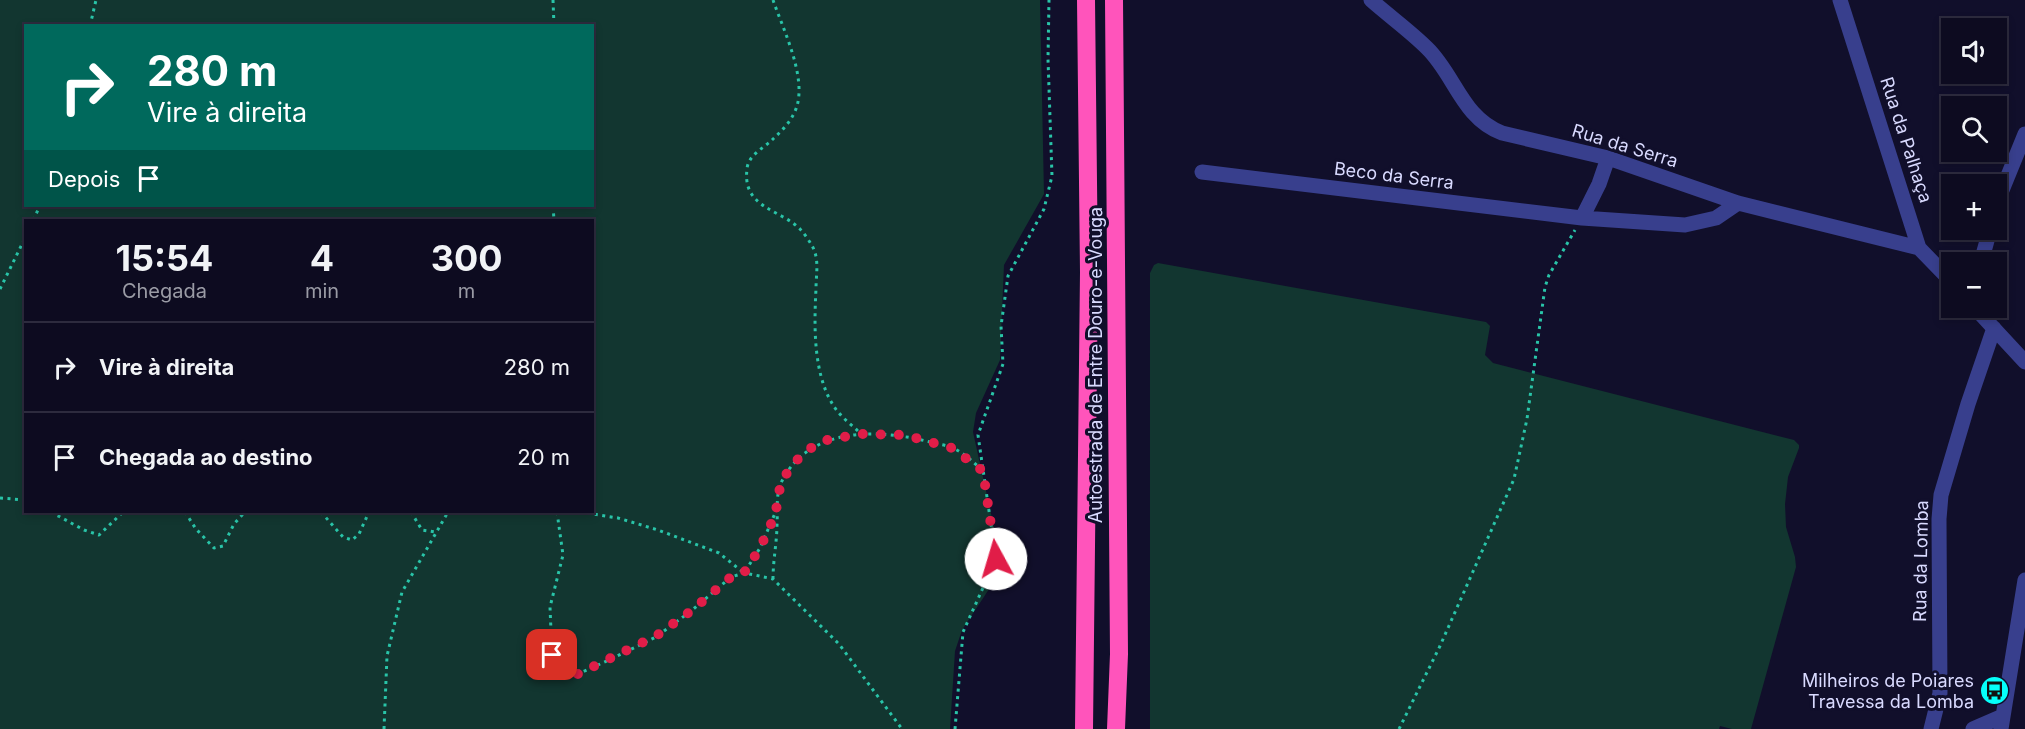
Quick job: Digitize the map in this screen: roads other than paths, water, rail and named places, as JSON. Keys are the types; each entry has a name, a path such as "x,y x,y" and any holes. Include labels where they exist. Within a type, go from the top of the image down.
{"highway":[{"name":"Autoestrada de Entre Douro-e-Vouga","path":"1084,729 1089,284 1086,0"},
{"name":"Autoestrada de Entre Douro-e-Vouga","path":"1114,0 1119,642 1116,729"}],"street":[{"name":"Rua da Serra","path":"1371,0 1429,50 1471,111 1487,128 1608,158 1738,203 1919,248"},
{"name":"Rua da Palhaça","path":"1840,0 1919,248 1941,271"},
{"path":"2007,183 2020,156 2025,134"},
{"path":"1582,218 1599,184 1608,158"},
{"name":"Beco da Serra","path":"1202,172 1582,218 1685,225 1716,218 1738,203"},
{"path":"1984,318 2025,362"},
{"name":"Rua da Lomba","path":"1931,729 1940,693 1939,519 1941,495 1994,328"},
{"path":"1973,729 2002,722 2019,646 2025,580"}],"place":[{"name":"Milheiros de Poiares Travessa da Lomba","path":"1995,691"}]}
